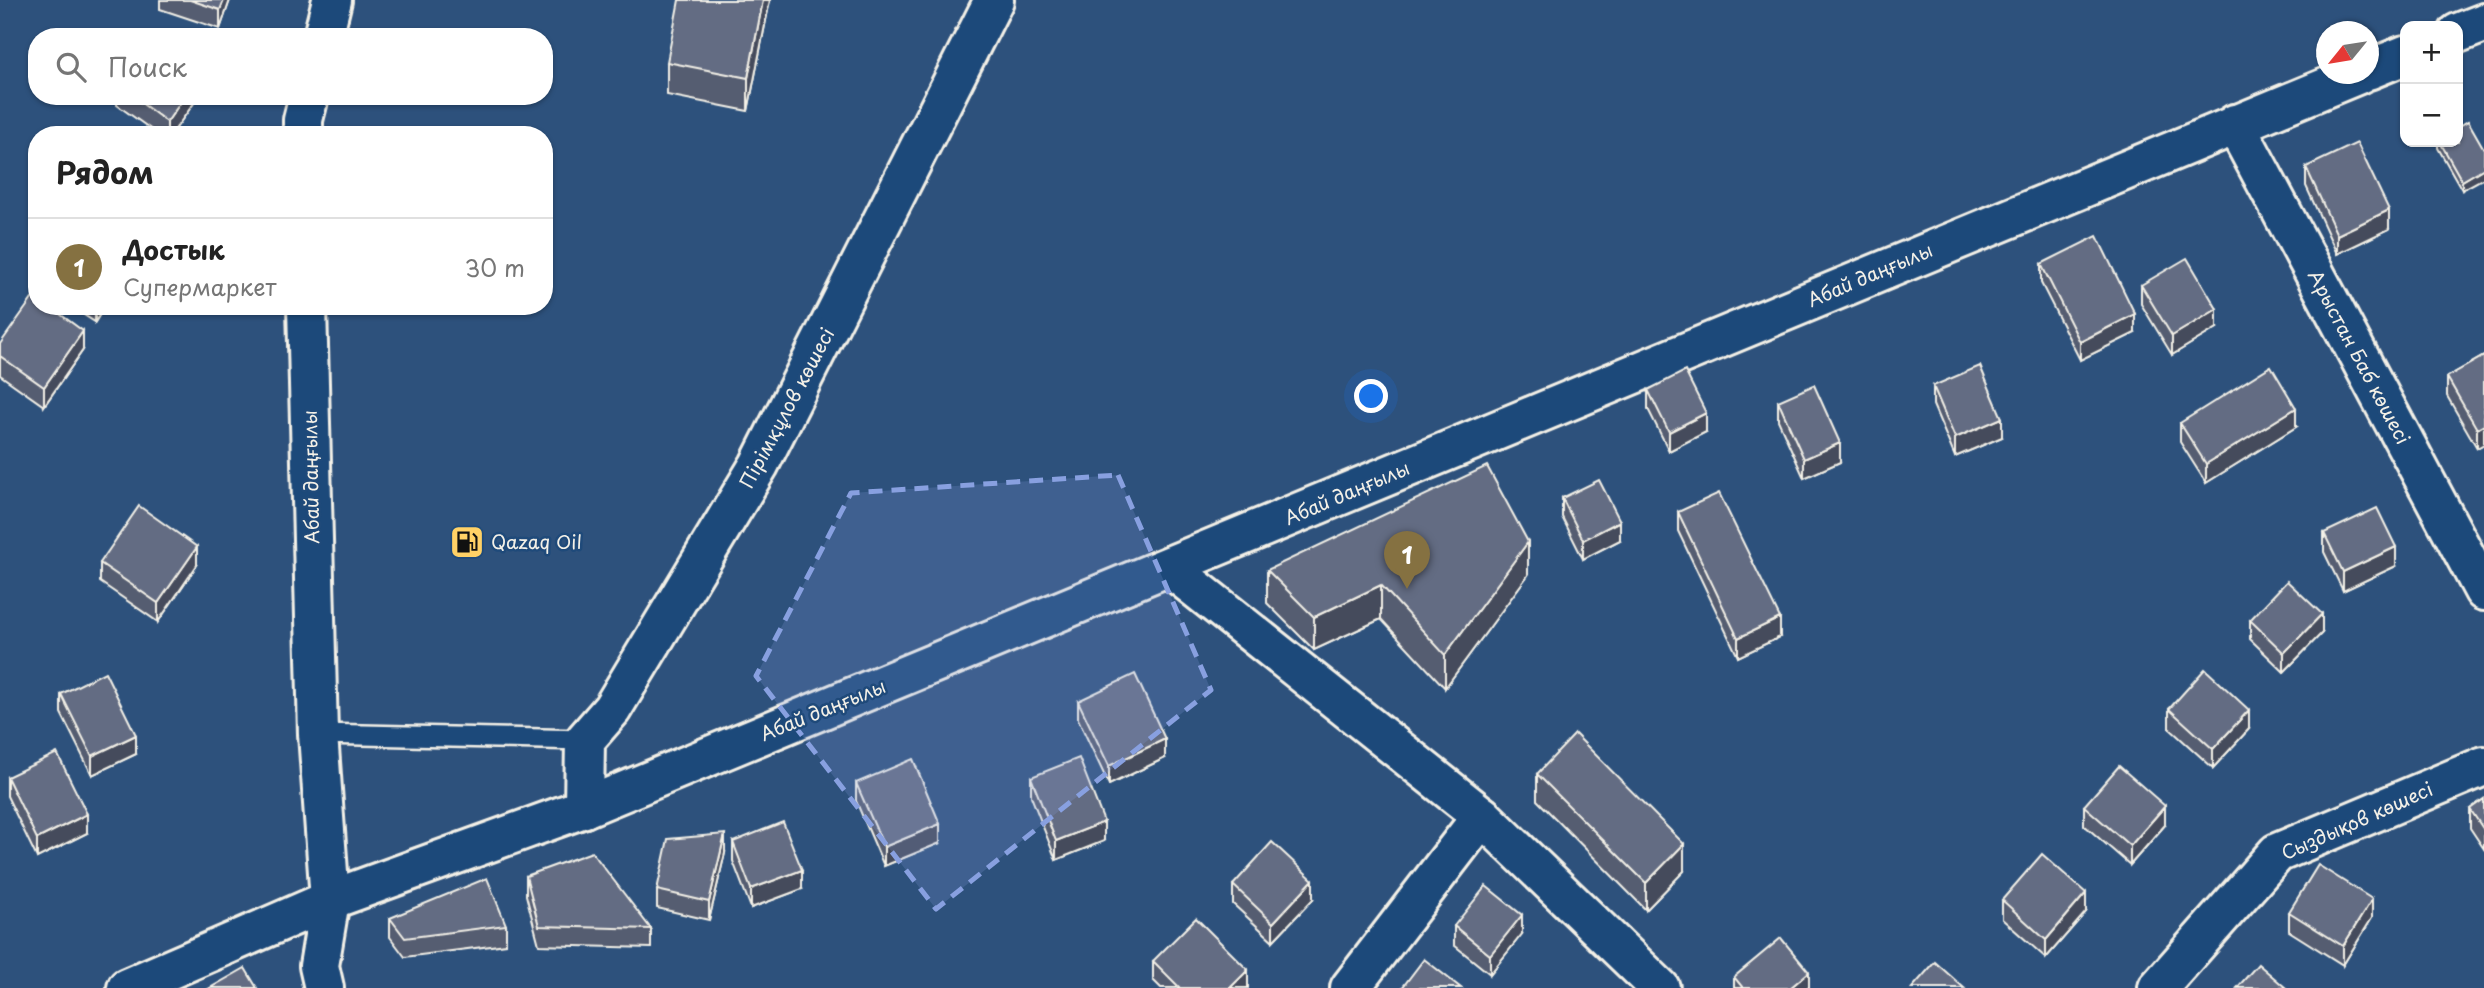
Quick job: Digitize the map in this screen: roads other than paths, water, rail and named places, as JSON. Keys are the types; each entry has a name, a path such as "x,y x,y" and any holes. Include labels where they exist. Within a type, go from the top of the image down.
{"street":[{"path":"325,28 332,0"},
{"name":"Пірімқұлов көшесі","path":"585,740 612,709 759,465 994,0"},
{"path":"2463,31 2484,23"},
{"path":"2379,66 2400,57"},
{"name":"Абай даңғылы","path":"127,988 330,900 584,808 2334,84"},
{"path":"303,126 307,105"},
{"name":"Арыстан Баб көшесі","path":"2235,124 2484,590"},
{"name":"Абай даңғылы","path":"307,315 318,734 330,900"},
{"path":"1168,567 1482,816 1660,988"},
{"path":"584,808 585,740"},
{"name":"Сыздықов көшесі","path":"2158,988 2277,853 2484,766"},
{"path":"1350,988 1482,816"},
{"path":"324,988 319,966 330,900"}],"lane":[{"path":"318,734 585,740"}],"place":[{"name":"Qazaq Oil","path":"467,542"},
{"name":"Достык","path":"1407,589"}]}
